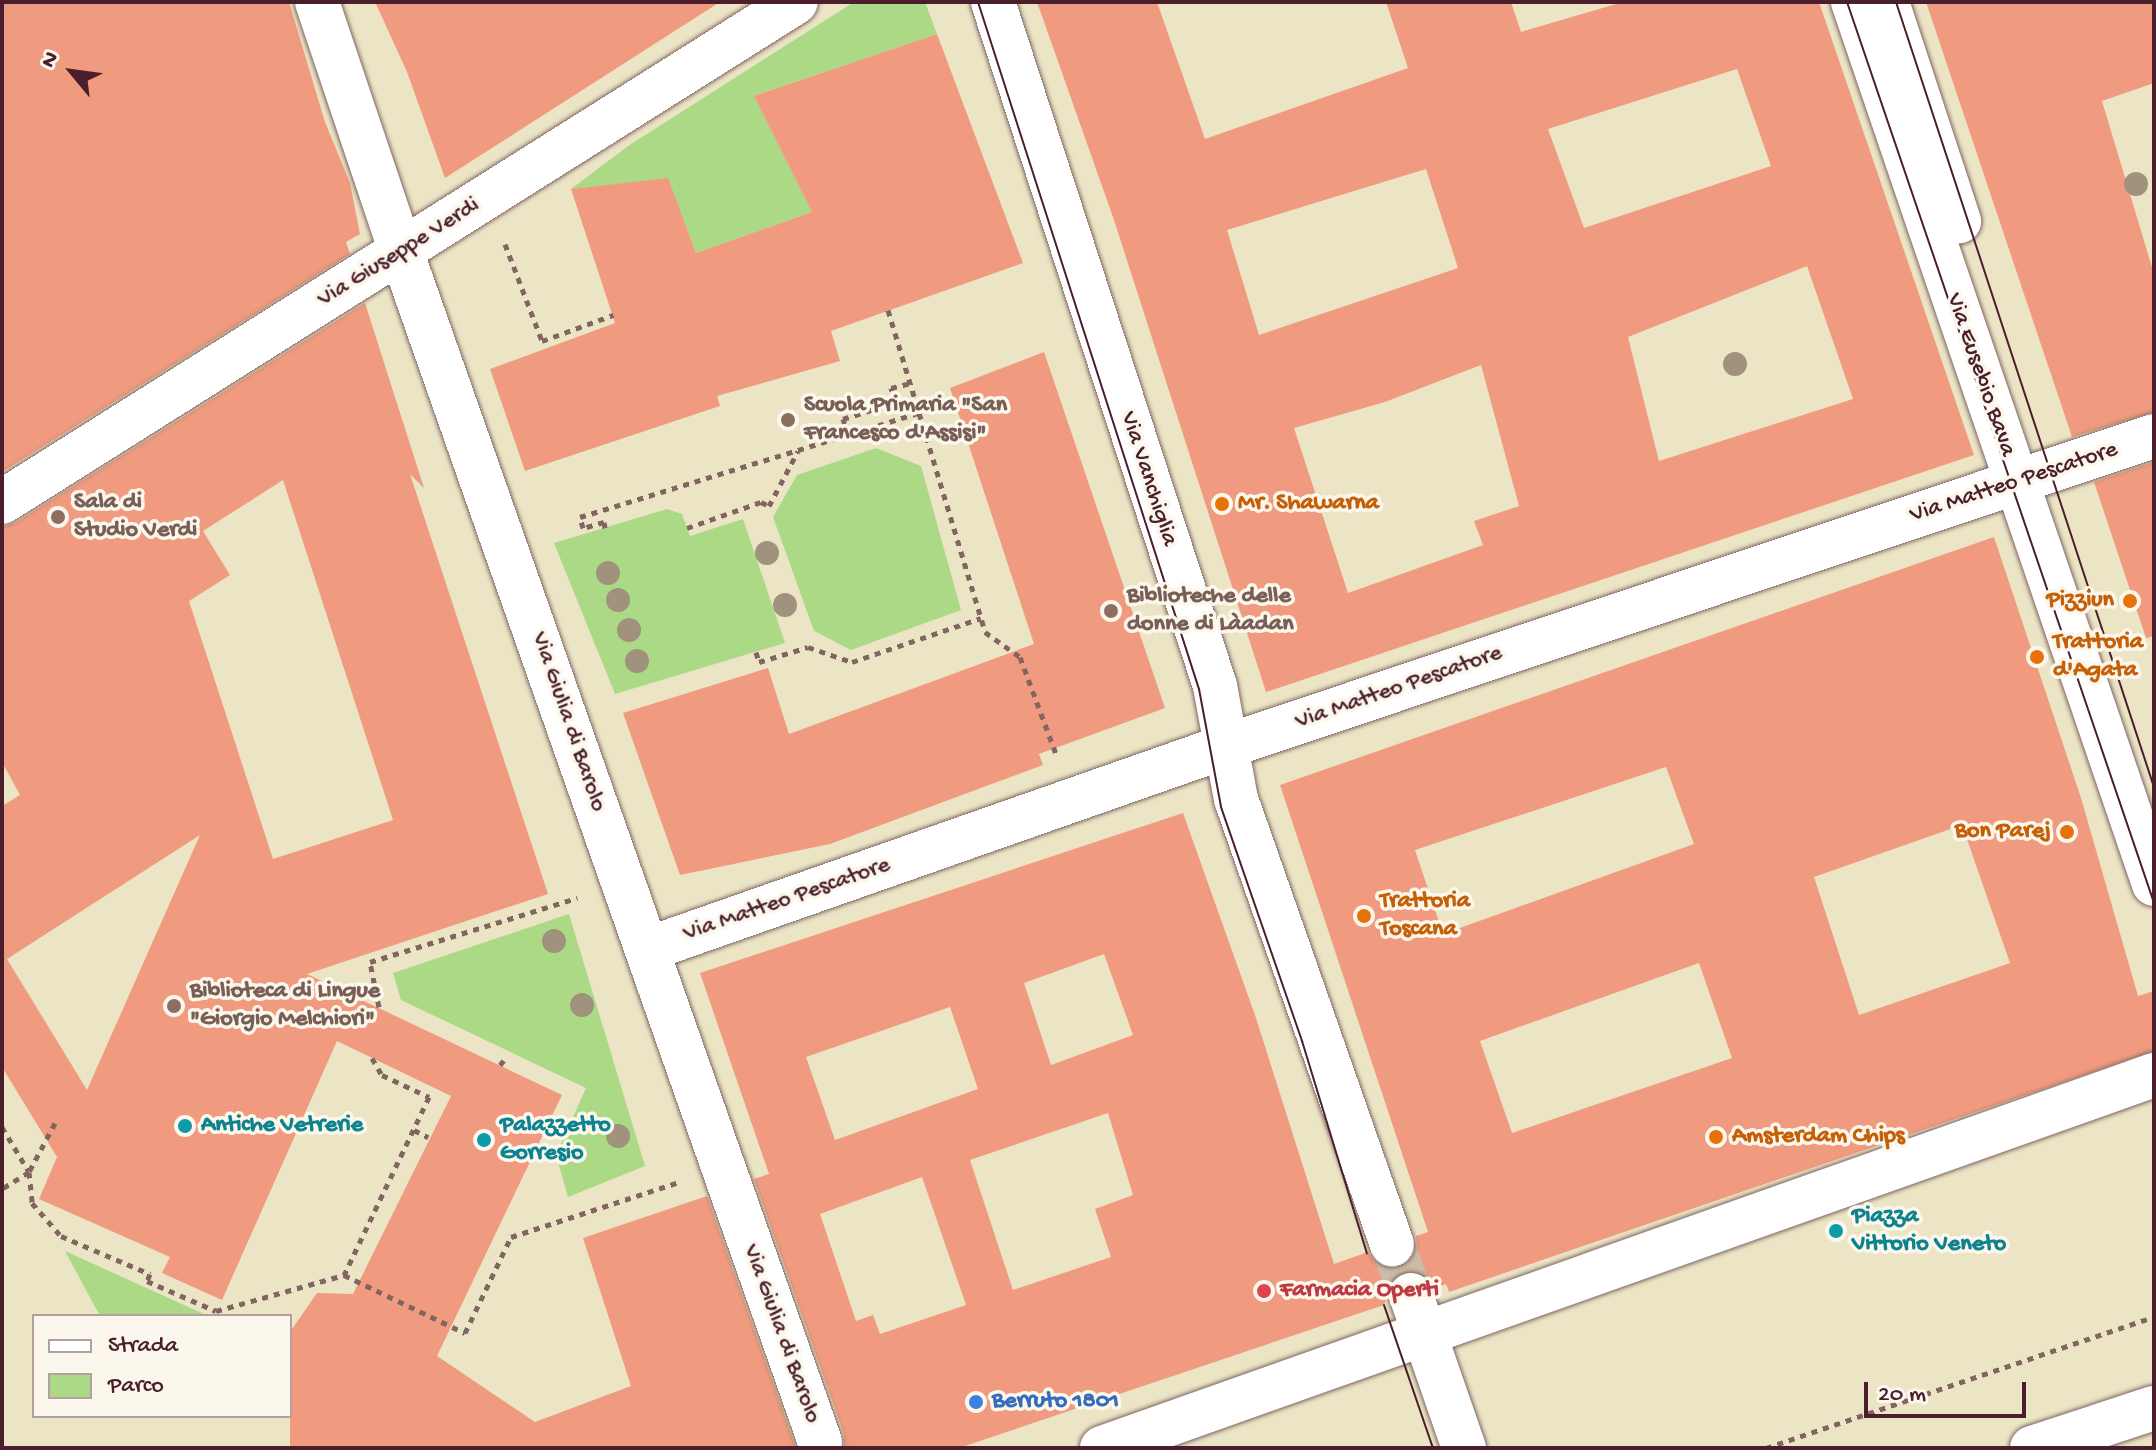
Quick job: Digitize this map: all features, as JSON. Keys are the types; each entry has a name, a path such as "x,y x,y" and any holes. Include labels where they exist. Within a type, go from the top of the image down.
{"street":[{"name":"Via Giulia di Barolo","path":"317,2 401,251 820,1442"},
{"name":"Via Giuseppe Verdi","path":"2,502 796,2"},
{"name":"Via Vanchiglia","path":"993,2 1215,686 1236,799 1339,1094 1338,1141 1382,1248"},
{"name":"Via Eusebio Bava","path":"1853,2 2154,808"},
{"name":"Via Eusebio Bava","path":"1887,2 2154,884"},
{"name":"Via Matteo Pescatore","path":"648,949 1227,746 2154,436"},
{"path":"1102,1448 1406,1319 2154,1075"},
{"path":"1406,1319 1406,1362 1444,1390 1464,1448"},
{"path":"2032,1448 2154,1408"}],"path":[{"path":"487,197 542,341 613,315"},
{"path":"888,310 985,632 992,640 1020,657 1072,800"},
{"path":"848,435 843,419 896,402 891,388 911,383"},
{"path":"605,528 604,522 583,528 580,517 919,413"},
{"path":"687,528 761,502 769,506 798,451"},
{"path":"787,473 797,475"},
{"path":"756,652 759,662 808,647 852,662 981,618"},
{"path":"379,1007 370,962 625,883"},
{"path":"344,1275 429,1097 382,1075 372,1058"},
{"path":"2,1189 29,1172 55,1123"},
{"path":"2,1127 29,1172 32,1203 61,1236 150,1274 147,1281 217,1314 344,1275 465,1333 511,1237 722,1168"},
{"path":"414,1130 428,1137"},
{"path":"1766,1448 2154,1317"}],"green space":[{"path":"854,2 925,2 937,34 754,96 812,212 696,253 668,179 571,189 628,146"},
{"path":"876,448 921,466 961,610 851,650 814,631 773,517 797,475"},
{"path":"667,509 682,514 690,536 743,519 785,643 615,694 554,543"},
{"path":"569,914 645,1166 568,1197 556,1155 586,1088 401,1000 393,973"},
{"path":"65,1251 204,1314 99,1314"}],"building":[{"path":"2,2 289,2 325,122 350,183 360,234 346,242 350,254 2,472"},
{"path":"375,2 720,2 445,178 407,72"},
{"path":"1037,2 1157,2 1205,139 1408,68 1386,2 1511,2 1521,32 1623,2 1819,2 1974,455 1266,692 1114,220","holes":["1737,69 1771,166 1584,228 1548,129","1426,169 1458,268 1259,335 1227,230","1807,266 1853,399 1659,461 1628,337","1481,365 1519,506 1474,521 1483,545 1348,593 1294,428 1385,402"]},
{"path":"1926,2 2154,2 2154,83 2102,101 2154,274 2154,412 2072,437"},
{"path":"937,34 1023,263 831,331 840,361 717,396 720,406 525,471 490,369 615,323 571,189 668,178 696,253 812,212 754,96"},
{"path":"365,303 424,488 410,474 548,894 307,974 562,1095 437,1356 535,1422 631,1386 583,1238 707,1196 796,1448 290,1448 292,1329 317,1293 353,1294 451,1096 337,1041 222,1300 162,1273 170,1257 39,1199 57,1157 2,1067 2,806 20,795 2,762 2,527 15,523","holes":["283,480 393,820 273,859 189,601 230,575 203,531","200,835 87,1090 7,959"]},
{"path":"1044,352 1165,708 1039,754 1043,765 830,844 680,875 623,713 768,668 789,734 1034,644 950,388"},
{"path":"2154,462 2154,636 2146,638 2094,482"},
{"path":"1994,537 2081,798 2138,996 2154,991 2154,1051 1449,1292 1446,1284 1435,1288 1428,1277 1416,1271 1404,1271 1392,1279 1384,1305 959,1448 844,1448 844,1434 754,1179 769,1174 700,973 1183,813 1256,1018 1334,1264 1368,1252 1376,1263 1388,1269 1400,1268 1411,1260 1417,1248 1416,1236 1428,1232 1280,785","holes":["1666,767 1694,844 1443,934 1415,850","1962,825 2010,963 1859,1015 1814,877","1104,954 1133,1035 1051,1065 1024,983","1699,963 1732,1058 1512,1133 1480,1041","950,1007 978,1089 835,1140 806,1057","1108,1113 1133,1195 1095,1209 1111,1257 1013,1290 970,1160","922,1177 966,1305 880,1334 873,1315 856,1321 820,1214"]}],"tunnel":[{"path":"1392,1244 1411,1295"}],"tram line":[{"path":"978,2 1199,689 1221,807 1302,1041 1367,1253"},
{"path":"1847,2 2154,903"},
{"path":"1896,2 2154,787"},
{"path":"1384,1305 1433,1448"}],"place":[{"name":"Scuola Primaria \"San Francesco d'Assisi\"","path":"788,420"},
{"name":"Mr. Shawarna","path":"1222,504"},
{"name":"Sala di Studio Verdi","path":"58,517"},
{"name":"Pizziun","path":"2130,601"},
{"name":"Biblioteche delle donne di Làadan","path":"1111,611"},
{"name":"Trattoria d'Agata","path":"2037,657"},
{"name":"Bon Parej","path":"2067,832"},
{"name":"Trattoria Toscana","path":"1364,916"},
{"name":"Biblioteca di Lingue \"Giorgio Melchiori\"","path":"174,1006"},
{"name":"Antiche Vetrerie","path":"185,1126"},
{"name":"Amsterdam Chips","path":"1716,1137"},
{"name":"Palazzetto Gorresio","path":"484,1140"},
{"name":"Piazza Vittorio Veneto","path":"1836,1231"},
{"name":"Farmacia Operti","path":"1264,1291"},
{"name":"Berruto 1801","path":"976,1402"}]}
